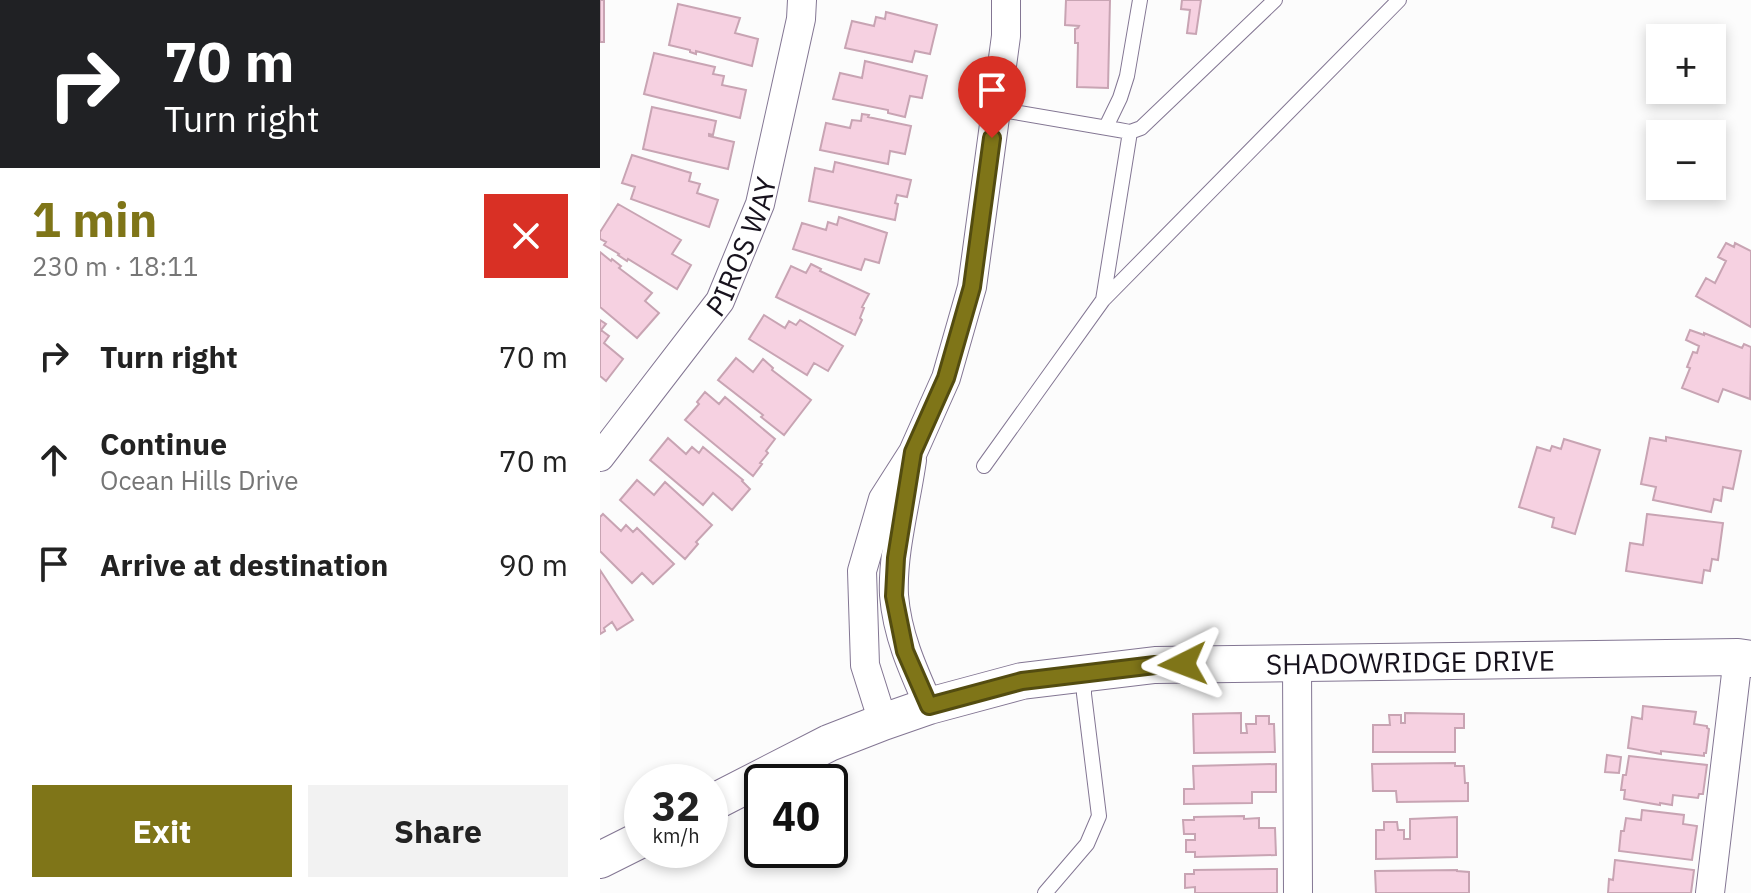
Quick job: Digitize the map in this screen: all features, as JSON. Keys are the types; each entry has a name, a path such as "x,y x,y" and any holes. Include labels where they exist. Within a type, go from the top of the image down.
{"street":[{"name":"PIROS WAY","path":"600,457 720,301 760,204 801,19 802,0"},
{"path":"883,722 865,665 862,571 883,499 913,452 946,378 972,287 1006,36 1006,0"},
{"path":"913,452 895,568 894,596 905,651 929,706"},
{"path":"862,571 895,568"},
{"path":"1710,893 1748,658"},
{"name":"SHADOWRIDGE DRIVE","path":"728,795 829,743 883,722 1022,681 1155,665 1748,658"},
{"path":"1297,662 1298,893"},
{"path":"600,860 624,848"}],"lane":[{"path":"1106,127 1127,76 1140,0"},
{"path":"996,109 1130,132 1141,128 1275,0"},
{"path":"984,466 1103,300 1399,0"},
{"path":"1103,300 1130,132"},
{"path":"1045,893 1087,844 1099,816 1083,674"}],"building":[{"path":"600,0 604,0 604,42 600,42"},
{"path":"1066,0 1110,0 1108,88 1077,87 1078,43 1075,43 1075,29 1079,26 1065,25"},
{"path":"1182,0 1201,0 1196,34 1187,33 1190,10 1181,9"},
{"path":"678,4 740,18 735,33 758,39 752,66 669,45"},
{"path":"886,12 937,25 930,54 915,51 912,62 845,48 852,21 874,26 876,17 885,19"},
{"path":"654,53 715,67 713,74 724,76 722,85 746,90 740,118 644,94"},
{"path":"865,61 927,76 922,98 910,96 905,117 888,113 888,110 833,99 840,73 862,78"},
{"path":"652,107 716,121 713,135 709,136 734,142 728,169 643,149"},
{"path":"862,114 911,126 905,154 890,151 888,164 820,150 826,123 850,128 852,120 861,121"},
{"path":"632,155 691,173 689,181 700,184 697,193 718,200 709,227 631,199 635,187 622,183"},
{"path":"835,162 911,180 907,197 897,195 895,220 809,201 815,168 833,172"},
{"path":"618,204 681,240 672,254 691,265 677,289 604,245 606,242 600,239 600,232"},
{"path":"839,217 887,233 879,263 865,259 861,270 793,249 802,223 826,230 828,222 837,225"},
{"path":"1726,243 1734,247 1735,243 1751,251 1751,327 1696,296 1706,278 1715,283 1726,261 1718,257"},
{"path":"600,252 652,293 645,301 659,313 637,338 600,307"},
{"path":"811,264 869,294 862,307 862,320 855,335 776,297 791,266 806,273"},
{"path":"764,315 785,328 789,321 796,325 800,320 843,346 828,371 814,363 807,375 749,339"},
{"path":"600,320 606,324 601,330 609,336 604,343 623,359 606,381 600,376"},
{"path":"1690,330 1742,348 1744,344 1751,347 1750,399 1723,389 1718,402 1682,388 1693,352 1697,353 1699,346 1686,340"},
{"path":"736,358 753,372 763,359 772,370 811,400 784,435 718,380"},
{"path":"705,392 719,404 725,397 775,439 753,476 685,420"},
{"path":"1666,437 1741,451 1733,489 1723,487 1721,501 1714,499 1711,512 1653,500 1656,487 1641,484 1650,438 1666,441"},
{"path":"668,438 686,454 692,447 699,453 703,447 750,489 732,510 713,493 703,505 650,460"},
{"path":"1564,439 1600,450 1575,534 1552,527 1554,518 1519,507 1537,447 1550,451 1552,446 1561,449"},
{"path":"637,480 654,495 665,482 712,525 685,559 620,500"},
{"path":"603,514 621,531 626,525 633,532 637,528 674,564 653,584 642,573 632,583 600,551 600,517"},
{"path":"1647,514 1723,523 1718,560 1712,559 1710,571 1704,570 1702,583 1626,571 1630,543 1643,545"},
{"path":"600,570 633,620 617,630 612,622 600,634"},
{"path":"1643,706 1696,712 1694,724 1709,729 1704,756 1661,751 1661,754 1628,748 1632,717 1642,719"},
{"path":"1241,713 1241,733 1247,733 1246,724 1256,724 1256,716 1269,716 1269,724 1274,724 1275,752 1194,753 1193,714"},
{"path":"1405,713 1464,714 1464,728 1455,728 1455,752 1373,752 1373,725 1390,725 1389,715 1401,715 1401,723 1405,723"},
{"path":"1607,755 1621,757 1619,773 1605,772"},
{"path":"1629,756 1707,765 1703,794 1699,794 1698,798 1673,795 1672,805 1624,799 1625,790 1621,790"},
{"path":"1455,763 1455,766 1464,766 1468,801 1397,802 1396,791 1373,791 1372,764"},
{"path":"1276,764 1276,792 1252,792 1252,803 1184,804 1184,789 1194,789 1193,766"},
{"path":"1642,810 1684,815 1683,824 1697,826 1692,860 1619,851 1626,818 1641,820"},
{"path":"1244,816 1244,819 1259,818 1259,828 1275,828 1276,855 1195,857 1195,852 1186,852 1186,840 1195,840 1195,834 1184,834 1183,820"},
{"path":"1457,817 1457,857 1376,859 1376,830 1384,830 1384,822 1397,822 1398,830 1404,830 1404,839 1410,839 1410,819"},
{"path":"1615,860 1694,870 1691,893 1608,893"},
{"path":"1277,869 1277,893 1195,893 1195,887 1185,888 1185,874 1194,874 1194,870"},
{"path":"1375,871 1469,872 1469,893 1376,893"}],"route":[{"path":"992,138 972,287 946,378 913,452 895,568 894,596 905,651 929,706 1022,681 1183,664"}]}
